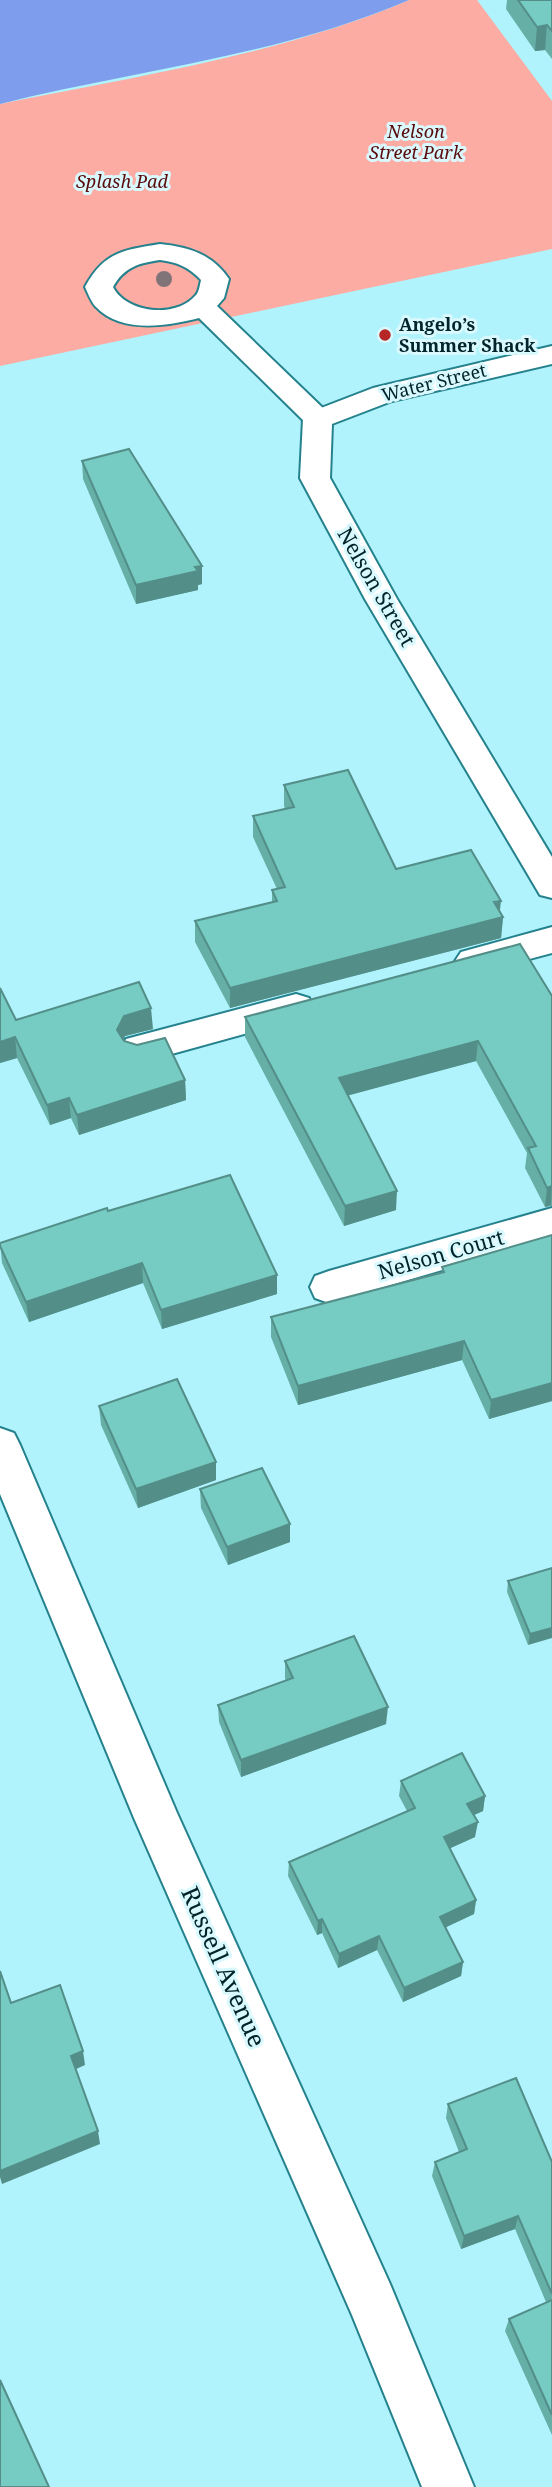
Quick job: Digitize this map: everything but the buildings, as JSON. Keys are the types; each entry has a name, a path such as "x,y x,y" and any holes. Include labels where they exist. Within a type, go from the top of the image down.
{"street":[{"path":"201,305 318,419"},
{"name":"Water Street","path":"318,419 383,394 552,355"},
{"name":"Nelson Street","path":"318,419 315,478 382,599 552,886"},
{"path":"447,968 552,940"},
{"path":"139,1049 327,999"},
{"name":"Nelson Court","path":"329,1287 552,1223"},
{"name":"Russell Avenue","path":"0,1446 157,1818 372,2302 448,2487"}],"green space":[{"name":"Nelson Street Park","path":"409,0 477,0 552,101 552,249 0,366 0,104 260,50 361,19"}],"water":[{"path":"0,0 409,0 360,19 258,49 0,104"}],"place":[{"name":"Angelo’s Summer Shack","path":"385,335"}],"park label":[{"name":"Splash Pad","path":"122,182"}]}
